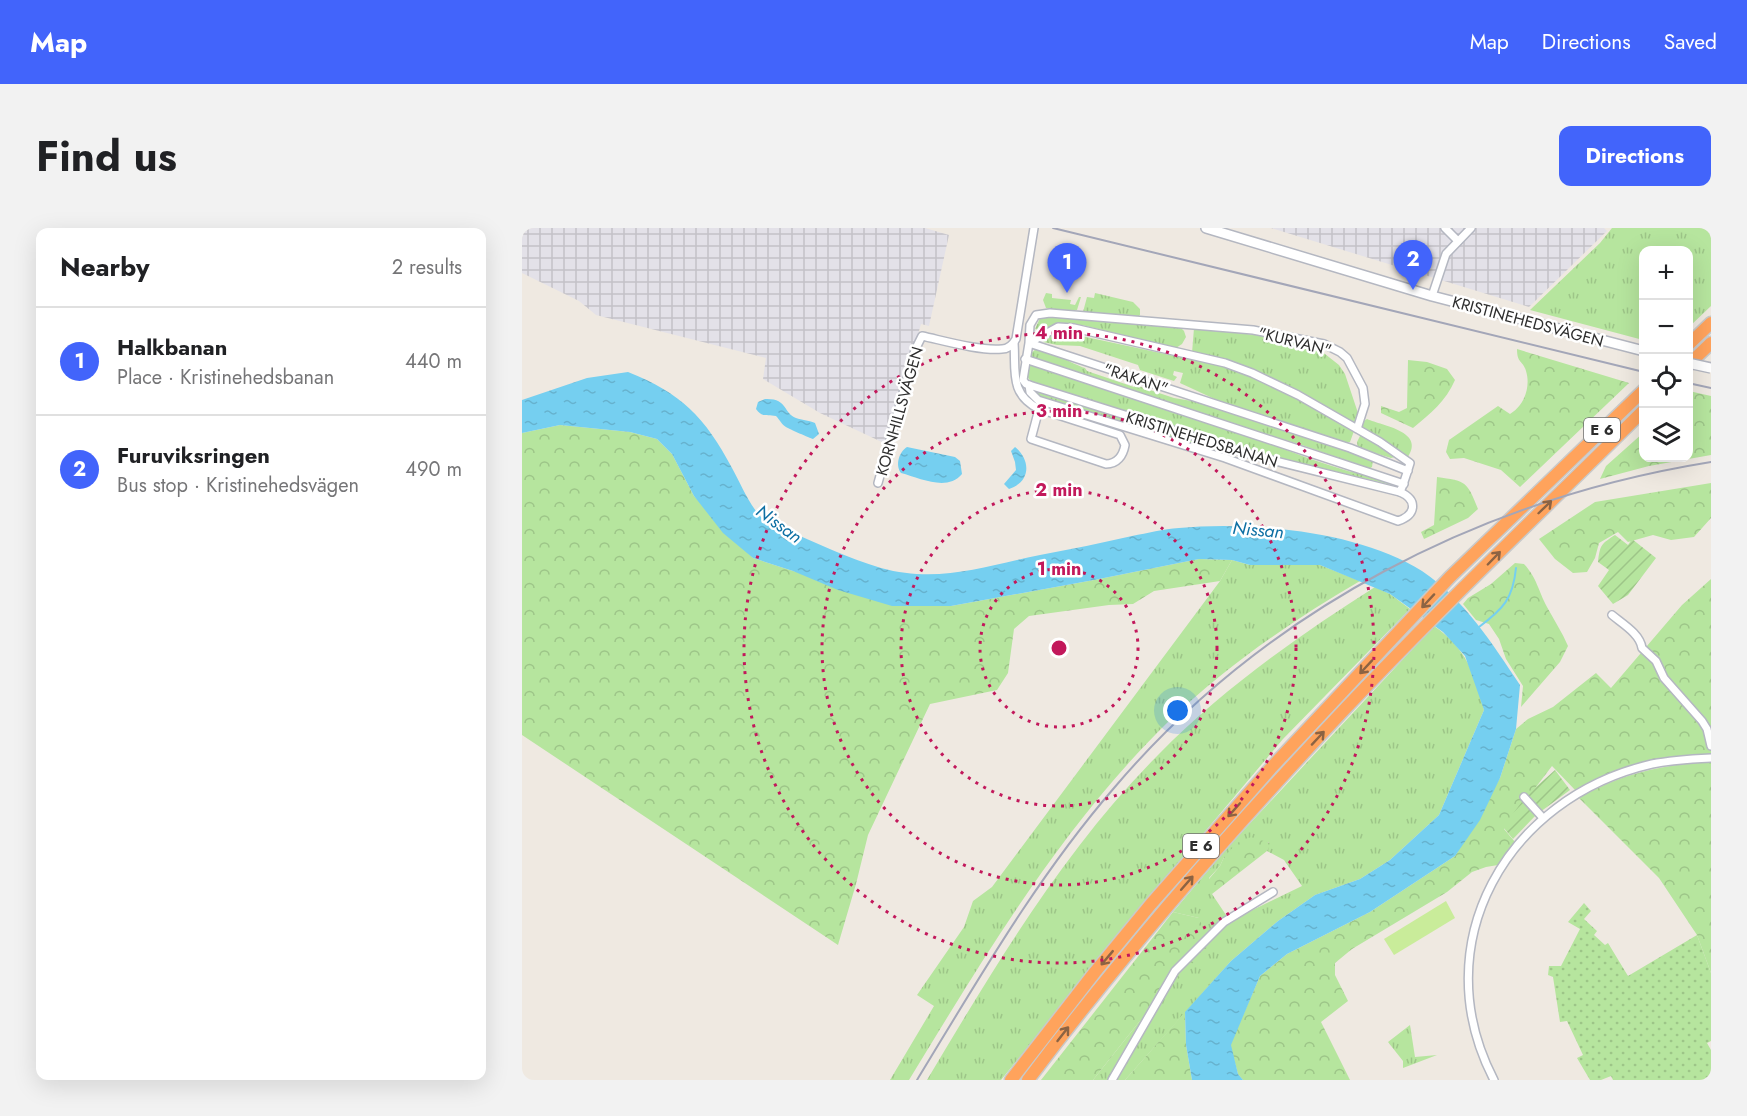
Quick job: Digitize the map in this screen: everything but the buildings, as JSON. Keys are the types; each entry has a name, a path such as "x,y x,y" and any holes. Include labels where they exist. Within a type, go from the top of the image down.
{"highway":[{"path":"1693,341 1711,323"},
{"path":"1693,360 1711,343"},
{"name":"E 6","path":"1011,1080 1095,972 1202,845 1271,768 1450,578 1639,395"},
{"name":"E 6","path":"1028,1080 1112,972 1220,846 1336,718 1639,415"}],"street":[{"path":"1034,228 1014,343 1016,382 1024,399 1039,410 1120,435 1125,446 1121,457 1112,464 1106,464 1031,439 1039,410"},
{"name":"KRISTINEHEDSVÄGEN","path":"1206,228 1432,296 1639,350"},
{"path":"1446,228 1458,241"},
{"path":"1432,296 1446,254 1471,228"},
{"name":"\"KURVAN\"","path":"1029,342 1030,325 1036,315 1042,313 1235,328 1316,342 1340,352 1353,366 1363,388 1365,404 1357,429"},
{"path":"1058,327 1074,328 1225,363 1273,382 1380,442 1410,463 1400,492 1409,498 1413,503 1413,508 1407,517 1398,521 1225,458 1038,400 1023,380 1029,342 1058,327"},
{"name":"KORNHILLSVÄGEN","path":"878,483 915,350 922,336 967,346 1003,350 1014,343"},
{"name":"\"RAKAN\"","path":"1029,342 1350,448 1408,471"},
{"path":"1025,359 1404,484"},
{"path":"1693,365 1711,368"},
{"name":"KRISTINEHEDSBANAN","path":"1016,382 1027,383 1259,458 1400,492"},
{"path":"1612,615 1634,634 1642,644 1642,648 1656,661 1664,678 1702,721 1707,729 1711,746"},
{"path":"1494,1080 1479,1049 1472,1024 1467,969 1473,931 1482,901 1517,846 1544,818 1569,799 1595,784 1651,764 1682,759 1711,758"},
{"path":"1524,796 1544,818"},
{"path":"1112,1080 1175,971 1224,922 1273,892"}],"shaded area":[{"path":"522,228 925,228 949,235 929,326 921,324 886,444 820,413 763,379 766,358 596,315 579,301 522,273"},
{"path":"1271,228 1604,228 1607,231 1529,307"}],"green space":[{"path":"1612,228 1709,228 1711,232 1711,306 1693,323 1693,246 1639,246 1639,339 1530,310 1600,243"},
{"path":"1046,293 1052,294 1052,298 1071,300 1070,304 1075,305 1081,297 1077,310 1059,311 1046,308 1043,300"},
{"path":"1095,293 1133,302 1140,309 1140,315 1137,318 1083,312 1087,297 1094,298"},
{"path":"1050,315 1180,327 1186,337 1176,348 1082,325 1059,325 1042,331 1035,329 1040,318"},
{"path":"1194,328 1264,336 1305,346 1325,354 1339,365 1345,374 1359,416 1355,424 1261,374 1192,353"},
{"path":"1063,332 1230,368 1283,389 1354,431 1350,442 1341,443 1221,402 1180,383 1183,373 1174,371 1173,375 1177,377 1174,381 1140,370 1138,365 1080,346 1043,342 1048,336"},
{"path":"1036,349 1053,354 1087,371 1134,387 1135,385 1174,398 1210,404 1371,458 1372,467 1369,469 1033,358 1030,354"},
{"path":"1517,349 1629,383 1520,487 1501,470 1464,458 1450,459 1446,452 1449,440 1498,406 1510,414 1523,401 1528,383"},
{"path":"1408,360 1427,362 1447,369 1455,380 1442,401 1413,428 1381,413 1381,406 1399,412 1407,408"},
{"path":"1028,364 1247,434 1322,463 1379,477 1396,486 1230,446 1031,382 1027,376"},
{"path":"1034,390 1235,452 1235,456 1233,458 1044,399"},
{"path":"1693,392 1711,396 1711,455 1693,458"},
{"path":"1367,419 1407,435 1412,448 1408,457 1361,428"},
{"path":"560,425 630,432 657,439 672,454 694,496 753,558 793,571 951,606 1199,559 1232,560 1220,581 1154,591 1133,604 1029,616 1014,629 1008,673 997,690 930,704 868,835 838,945 522,735 522,433"},
{"path":"1361,434 1395,457 1391,458 1358,448 1357,442"},
{"path":"1639,437 1639,462 1672,462 1600,479 1606,466"},
{"path":"1437,477 1464,484 1478,509 1468,518 1424,539 1421,532 1434,525"},
{"path":"1711,483 1711,518 1694,537 1671,540 1653,535 1628,542 1618,532 1599,543 1595,558 1587,572 1573,573 1555,559 1539,539 1595,502"},
{"path":"1615,535 1628,545 1632,539 1656,558 1628,595 1613,604 1598,586 1609,570 1598,562 1602,546"},
{"path":"1232,560 1250,565 1320,565 1360,581 1285,628 1237,663 1191,700 1131,760 1095,802 1028,892 967,985 909,1080 890,1080 934,1006 917,995 964,927 973,901 992,887 1220,581"},
{"path":"1515,563 1524,564 1532,574 1568,646 1560,662 1521,707 1523,686 1506,659 1499,639 1489,624 1476,620 1463,604"},
{"path":"1711,579 1711,755 1673,757 1641,763 1610,774 1576,791 1552,766 1504,829 1515,842 1498,865 1472,872 1447,892 1352,949 1335,963 1335,975 1348,1001 1321,1022 1350,1080 1243,1080 1238,1074 1230,1045 1260,976 1287,954 1370,912 1455,856 1500,778 1516,729 1528,719 1553,707 1596,673 1611,688 1682,605"},
{"path":"1375,587 1390,594 1410,609 1283,739 1154,892 1001,1080 927,1080 1033,910 1062,868 1125,790 1183,730 1209,707 1290,644"},
{"path":"1434,626 1462,653 1477,685 1484,710 1439,815 1390,860 1360,879 1315,895 1278,921 1231,961 1125,1080 1093,1080 1139,1022 1199,918 1173,912 1228,847","holes":["1269,842 1267,851 1284,860 1302,886 1230,921 1212,894 1209,878 1220,866 1224,857"]},
{"path":"1703,762 1711,763 1711,973 1697,935 1659,878 1579,798 1608,783 1639,773"},
{"path":"1555,770 1570,790 1536,815 1513,839 1503,827 1527,795"},
{"path":"1251,837 1270,843 1267,851 1212,894 1207,886 1209,879 1224,857 1237,843"},
{"path":"1446,901 1455,918 1394,955 1384,939"},
{"path":"1584,903 1591,911 1584,919 1597,931 1594,935 1605,945 1608,943 1628,976 1697,935 1711,973 1711,1041 1707,1043 1711,1050 1711,1080 1613,1080 1611,1076 1601,1080 1590,1080 1577,1058 1583,1055 1567,1021 1560,1022 1553,977 1548,975 1549,966 1561,966 1580,929 1568,922"},
{"path":"1173,912 1199,918 1210,944 1139,1022 1093,1080 1041,1080"},
{"path":"1185,1012 1186,1045 1192,1080 1125,1080"},
{"path":"1410,1025 1415,1057 1437,1055 1403,1068 1403,1061 1388,1042"}],"water":[{"name":"Nissan","path":"628,372 663,389 690,409 712,434 752,506 763,519 856,560 881,568 922,574 961,572 1156,531 1207,526 1271,528 1304,532 1368,546 1397,557 1437,582 1464,608 1499,653 1520,685 1516,729 1500,778 1480,820 1455,856 1370,912 1287,954 1260,976 1231,1045 1238,1074 1243,1080 1192,1080 1186,1045 1185,1012 1231,961 1278,921 1315,895 1360,879 1390,860 1439,815 1484,710 1465,656 1443,632 1390,594 1320,565 1250,565 1232,560 1199,559 951,606 892,606 838,590 793,571 753,558 723,533 694,496 672,454 657,439 630,432 560,425 522,433 522,400 587,378"},
{"path":"765,399 778,401 792,416 815,423 819,434 813,439 786,427 776,416 760,414 756,409 758,402"},
{"path":"907,447 955,457 960,461 962,474 949,482 941,483 901,473 898,466 899,459"},
{"path":"1015,447 1024,458 1026,470 1021,481 1009,489 1004,484 1016,470 1011,451"}],"waterway":[{"path":"1479,627 1500,609 1509,596 1516,568"}],"railway":[{"path":"1053,228 1639,371"},
{"path":"1693,384 1711,388"},
{"path":"917,1080 1009,930 1086,822 1114,788 1174,724 1239,667 1309,616 1383,572 1461,534 1542,503 1626,479 1711,462"}],"place":[{"name":"Furuviksringen","path":"1413,290"},
{"name":"Halkbanan","path":"1067,293"}]}
